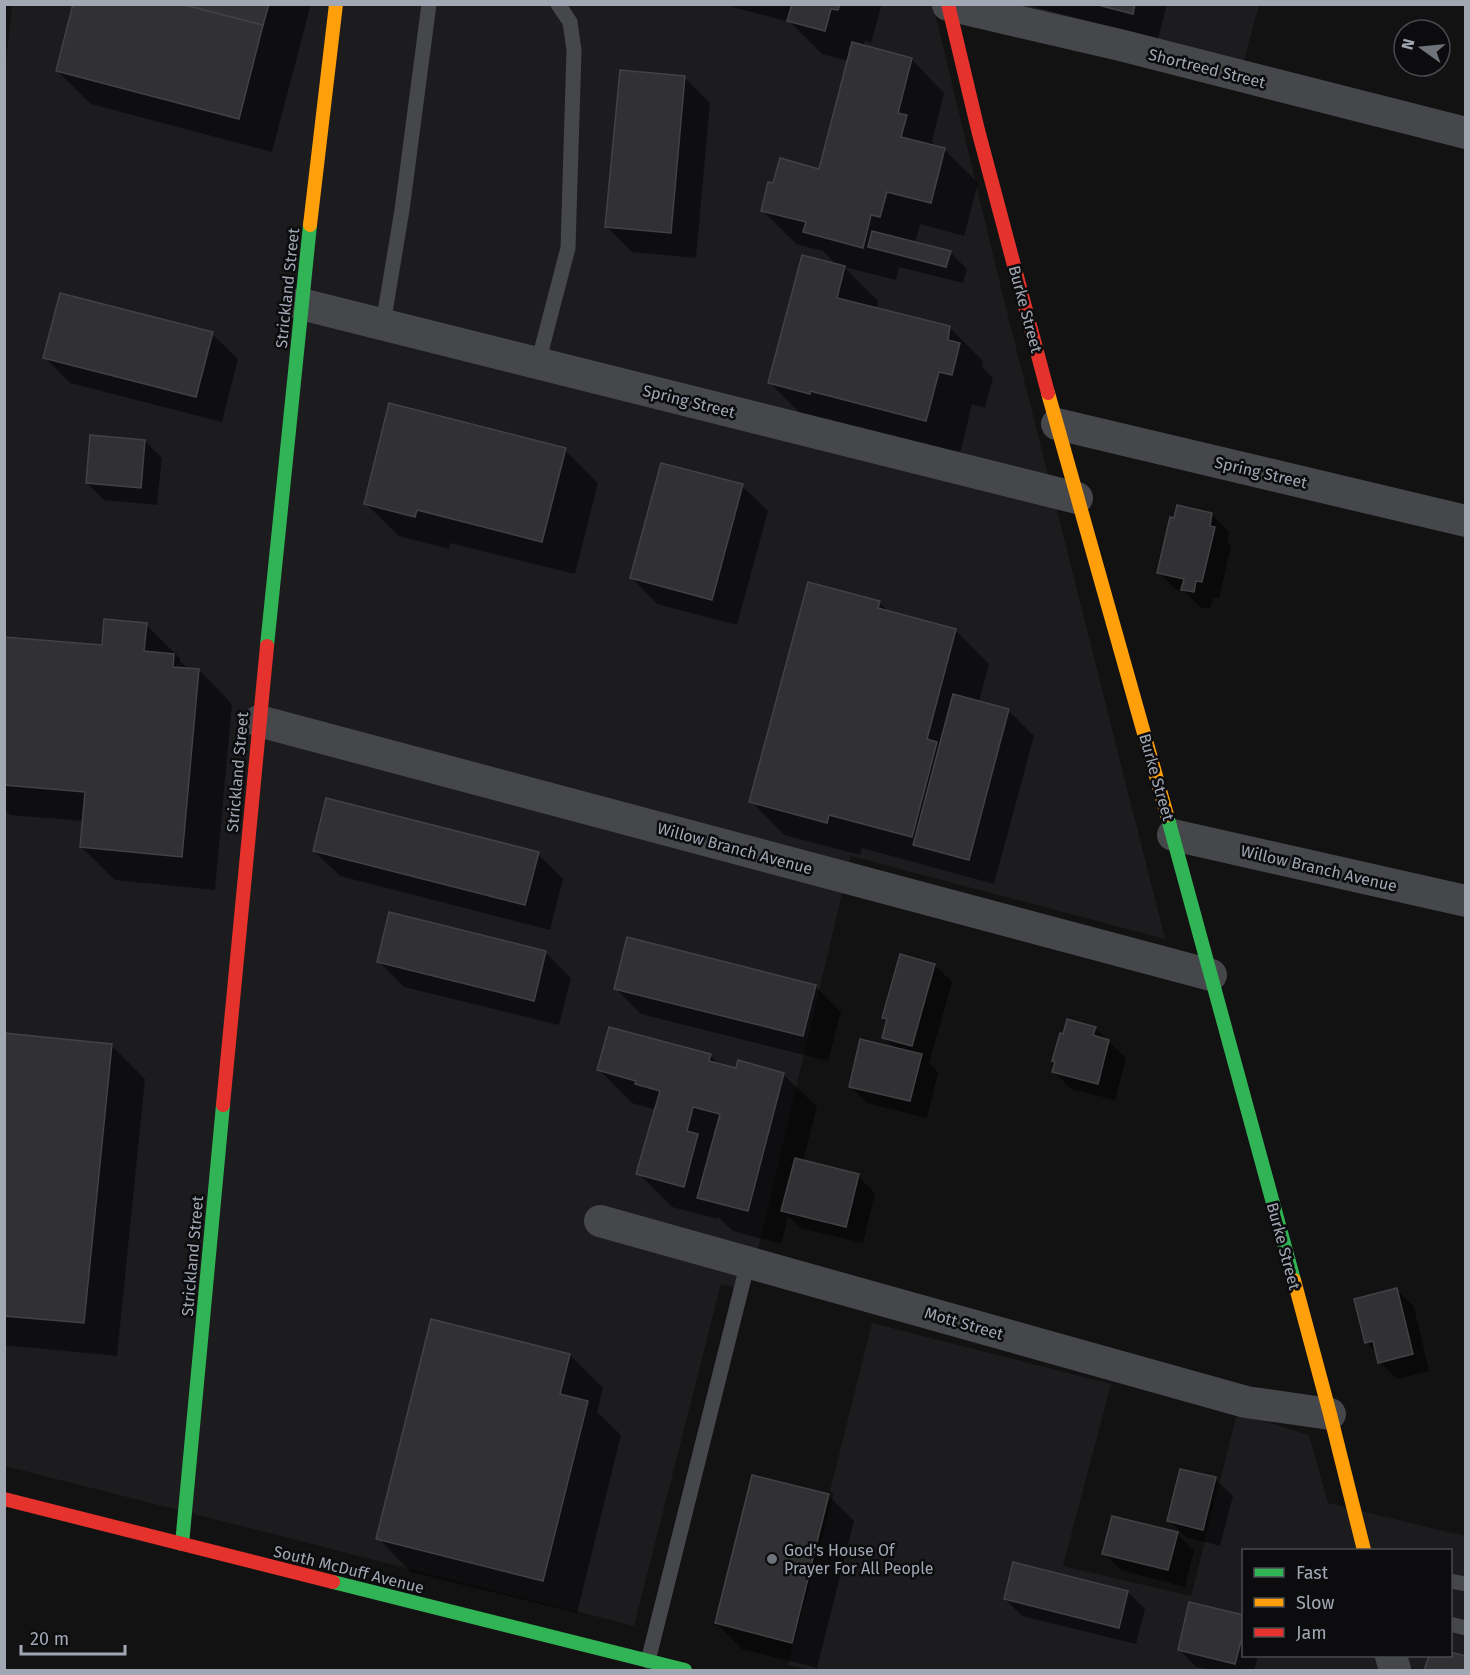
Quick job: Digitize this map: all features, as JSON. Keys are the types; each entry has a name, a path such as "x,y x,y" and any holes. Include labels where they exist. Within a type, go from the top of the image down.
{"street":[{"name":"Strickland Street","path":"182,1544 259,721 301,304 336,4"},
{"name":"Shortreed Street","path":"948,5 1132,48 1466,134"},
{"name":"Burke Street","path":"948,5 1011,256 1211,975 1330,1414 1364,1549"},
{"name":"Spring Street","path":"301,304 1077,498"},
{"name":"Spring Street","path":"1057,424 1466,520"},
{"name":"Willow Branch Avenue","path":"259,721 1211,975"},
{"name":"Willow Branch Avenue","path":"1173,836 1466,901"},
{"name":"Mott Street","path":"600,1221 1246,1402 1330,1414"},
{"name":"South McDuff Avenue","path":"4,1499 685,1671"}],"lane":[{"path":"383,324 402,210 429,4"},
{"path":"538,363 568,248 574,50 570,22 558,4"},
{"path":"648,1661 748,1262"}],"shaded area":[{"path":"12,5 933,5 1002,292 1165,939 851,856 748,1291 721,1284 634,1626 5,1466 4,83"},
{"path":"1018,5 1259,5 1244,60"},
{"path":"872,1323 1111,1384 1063,1566 1191,1596 1237,1413 1309,1435 1328,1503 1465,1536 1465,1670 810,1670 788,1665 834,1493 830,1491"}],"building":[{"path":"73,4 181,4 263,25 239,119 56,71"},
{"path":"181,4 269,4 263,25"},
{"path":"792,4 840,4 838,10 831,9 825,31 787,21"},
{"path":"1094,4 1135,4 1133,14"},
{"path":"852,42 912,58 898,113 907,115 901,137 945,148 931,203 887,192 880,217 871,215 863,248 803,232 806,222 761,211 768,182 773,183 780,158 819,169"},
{"path":"620,70 685,76 671,233 605,227"},
{"path":"872,231 951,251 946,267 868,247"},
{"path":"802,255 845,266 837,298 950,326 948,340 960,343 952,375 939,372 926,421 810,391 810,394 768,383"},
{"path":"60,293 213,332 196,397 43,358"},
{"path":"389,403 566,448 542,542 417,510 415,517 364,504"},
{"path":"90,435 145,440 141,488 86,483"},
{"path":"661,463 743,484 712,600 630,578"},
{"path":"1177,505 1212,513 1210,526 1215,527 1202,582 1196,581 1194,592 1181,590 1184,579 1157,573 1170,517 1174,518"},
{"path":"808,582 880,601 878,608 956,629 927,739 937,742 912,837 829,815 827,823 749,802"},
{"path":"104,619 147,623 144,651 174,654 173,667 199,669 182,857 80,847 85,792 4,785 4,637 102,645"},
{"path":"953,694 1009,709 969,860 913,845"},
{"path":"326,798 539,852 525,905 313,851"},
{"path":"389,912 546,951 534,1001 377,962"},
{"path":"627,937 816,985 803,1036 614,989"},
{"path":"900,954 935,964 912,1046 882,1038 887,1019 882,1018"},
{"path":"1067,1019 1096,1027 1093,1035 1109,1040 1098,1084 1052,1072 1055,1062 1052,1061 1060,1033 1063,1034"},
{"path":"609,1027 711,1054 709,1061 736,1068 738,1060 784,1073 748,1211 697,1198 720,1114 693,1107 687,1131 698,1134 684,1187 636,1174 660,1091 635,1084 636,1081 597,1070"},
{"path":"4,1033 112,1044 84,1323 4,1316"},
{"path":"860,1039 922,1054 910,1101 849,1087"},
{"path":"795,1158 859,1174 846,1227 781,1211"},
{"path":"1397,1288 1413,1354 1378,1363 1373,1341 1365,1343 1354,1299"},
{"path":"431,1319 570,1354 560,1394 588,1401 543,1581 376,1539"},
{"path":"1180,1469 1216,1477 1203,1530 1167,1521"},
{"name":"God's House Of Prayer For All People","path":"752,1475 829,1494 792,1643 715,1623"},
{"path":"1112,1516 1178,1532 1168,1570 1102,1554"},
{"path":"1013,1562 1128,1591 1119,1628 1004,1599"},
{"path":"1189,1602 1242,1615 1242,1638 1235,1664 1178,1650"},
{"path":"1452,1652 1466,1656 1466,1670 1424,1670 1429,1657 1452,1657"}],"traffic: fast":[{"path":"267,646 310,225"},
{"path":"1167,815 1294,1280"},
{"path":"182,1544 223,1105"},
{"path":"333,1582 685,1670"}],"traffic: slow":[{"path":"310,225 336,4"},
{"path":"1048,393 1167,815"},
{"path":"1294,1280 1364,1549"}],"traffic: jam":[{"path":"948,4 978,130 1048,393"},
{"path":"223,1105 267,646"},
{"path":"4,1499 333,1582"}],"place":[{"name":"God's House Of Prayer For All People","path":"772,1559"}]}
